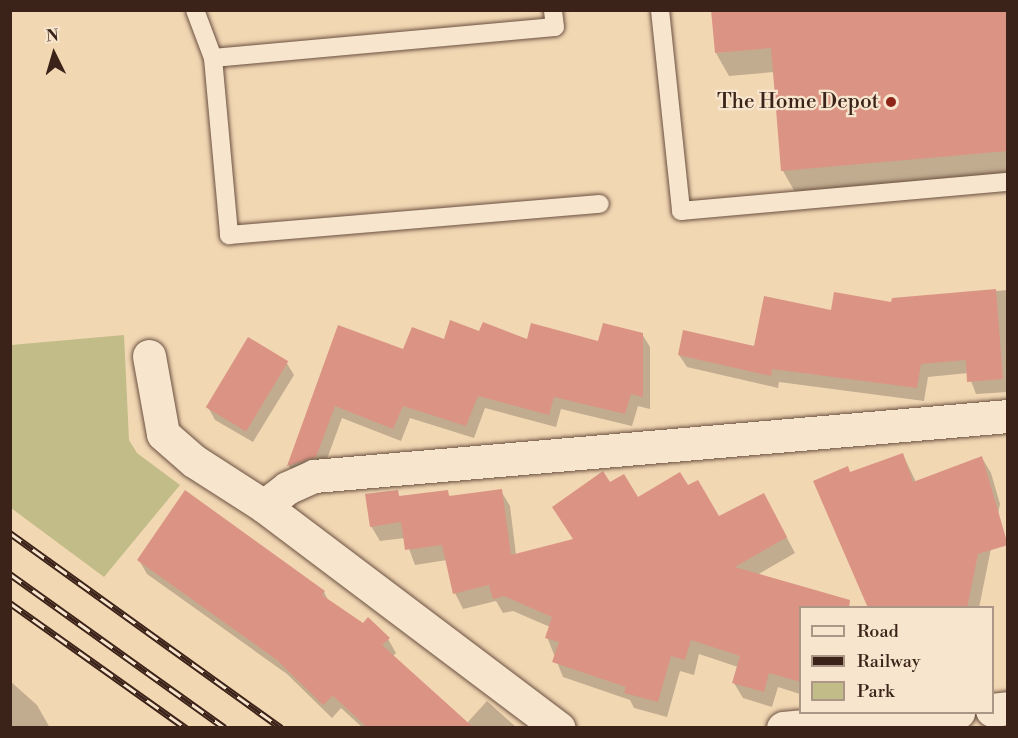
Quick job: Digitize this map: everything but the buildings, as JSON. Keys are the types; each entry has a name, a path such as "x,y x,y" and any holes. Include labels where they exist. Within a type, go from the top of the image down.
{"street":[{"path":"149,356 163,434 194,460 264,506 559,728"},
{"path":"264,506 286,488 314,476 1008,416"},
{"path":"783,728 939,714"}],"lane":[{"path":"195,10 213,58 229,235 600,204"},
{"path":"213,58 555,27 553,10"},
{"path":"660,10 681,211 1008,182"}],"green space":[{"path":"124,335 129,440 137,453 180,485 104,577 11,508 11,345"}],"railway":[{"path":"10,533 281,728"},
{"path":"10,574 225,728"},
{"path":"10,603 186,728"}],"place":[{"name":"The Home Depot","path":"891,102"}]}
